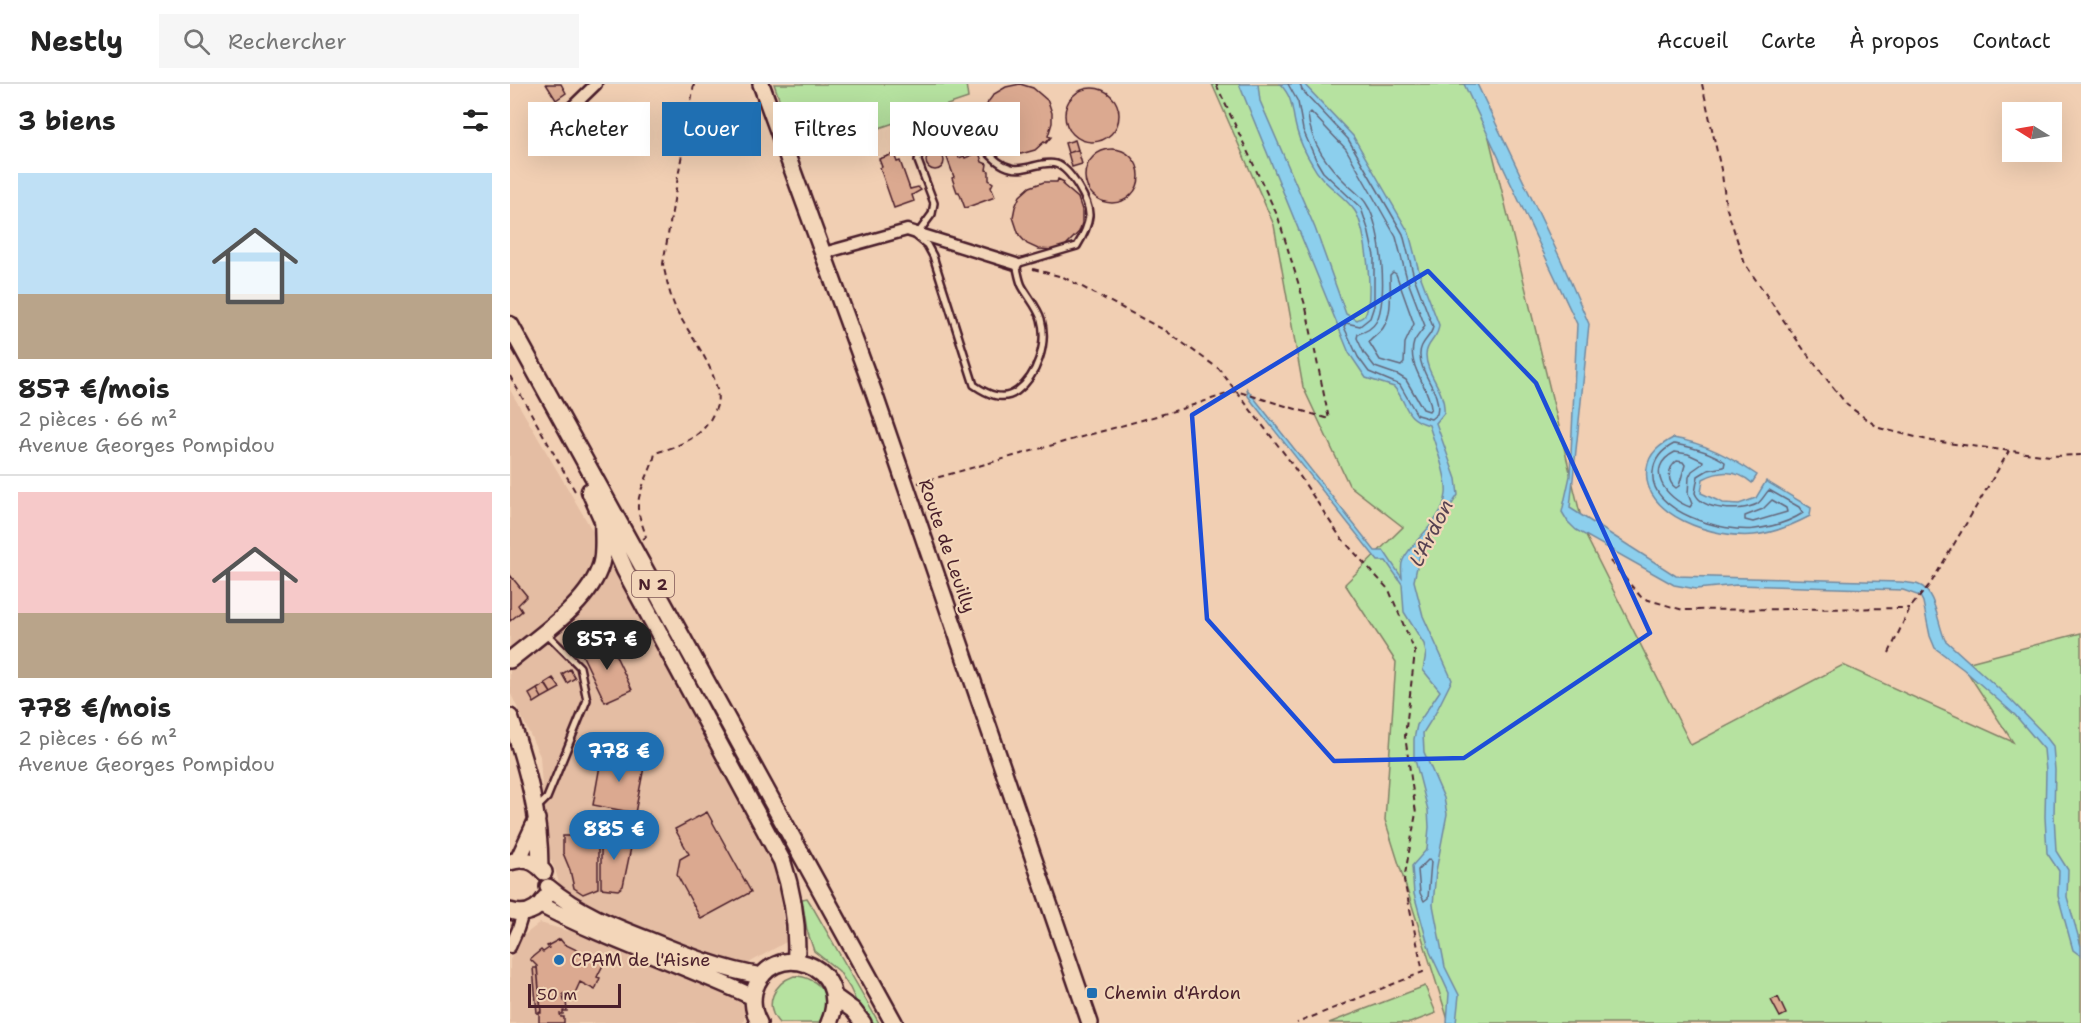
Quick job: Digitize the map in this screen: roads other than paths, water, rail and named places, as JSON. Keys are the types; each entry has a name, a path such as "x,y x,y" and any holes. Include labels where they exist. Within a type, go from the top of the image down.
{"main road":[{"name":"Route de Leuilly","path":"761,84 824,253 906,486 1090,1023"},
{"name":"N 2","path":"510,325 894,1023"},
{"path":"577,447 590,491 625,570 782,861 797,929 796,961"},
{"path":"510,660 562,618 588,589 601,563 603,517"},
{"path":"510,717 530,783 536,815 540,867"},
{"path":"516,912 536,909 541,905 548,886 540,867 530,861 514,861 536,815"},
{"path":"548,886 570,904 620,928 722,967 762,976"},
{"path":"541,905 605,935 707,975 753,997"},
{"path":"759,1023 753,1008 753,997 762,976 777,964 796,961 817,968 832,986 835,997 834,1010 829,1023"},
{"path":"835,997 853,1010 863,1023"}],"street":[{"path":"577,102 596,84"},
{"path":"824,253 913,231 1016,264"},
{"path":"510,947 519,929 516,912"}],"lane":[{"path":"957,135 966,136 978,142 998,163 1010,168 1019,169 1052,163 1069,172 1085,199 1089,216 1077,246 1016,264 1021,284 1041,319 1042,341 1040,362 1026,384 1013,394 1000,397 987,394 974,385 933,256 927,245 913,231 932,214 934,203 918,161 923,146 957,135"},
{"path":"536,815 547,798 587,700 580,667 545,632"}],"water":[{"name":"L'Ardon","path":"1239,84 1258,84 1260,101 1315,228 1346,314 1357,320 1365,315 1368,306 1368,263 1359,219 1350,205 1316,171 1303,148 1288,95 1280,84 1304,84 1353,136 1409,233 1420,275 1439,325 1426,355 1429,369 1444,405 1444,413 1436,423 1456,479 1458,495 1420,553 1414,581 1423,616 1452,680 1423,733 1424,752 1444,798 1447,814 1436,871 1433,905 1445,967 1459,995 1456,1023 1447,1023 1449,993 1430,952 1414,894 1412,866 1427,849 1429,827 1428,810 1414,756 1414,739 1417,725 1440,691 1423,670 1426,653 1424,644 1404,612 1402,584 1386,561 1378,561 1253,403 1248,396 1247,389 1375,551 1384,551 1402,578 1403,560 1440,513 1444,504 1446,487 1443,469 1429,425 1410,415 1394,387 1366,378 1349,353"},
{"path":"1464,84 1477,84 1589,324 1570,508 1676,576 1900,582 1917,584 1924,588 1932,601 1945,640 2008,697 2053,746 2056,851 2068,870 2067,897 2081,946 2081,956 2073,950 2058,896 2059,871 2047,853 2044,749 2015,715 1963,669 1935,648 1920,596 1903,590 1737,585 1696,589 1674,585 1576,530 1568,522 1562,512 1570,476 1577,324"},
{"path":"1673,438 1696,443 1717,452 1757,475 1752,483 1734,474 1716,474 1703,479 1701,493 1723,503 1739,504 1756,498 1766,481 1811,508 1810,516 1783,528 1754,535 1720,533 1684,521 1655,499 1648,485 1647,468 1650,458"}],"place":[{"name":"CPAM de l'Aisne","path":"559,960"},
{"name":"Chemin d'Ardon","path":"1092,993"}]}
